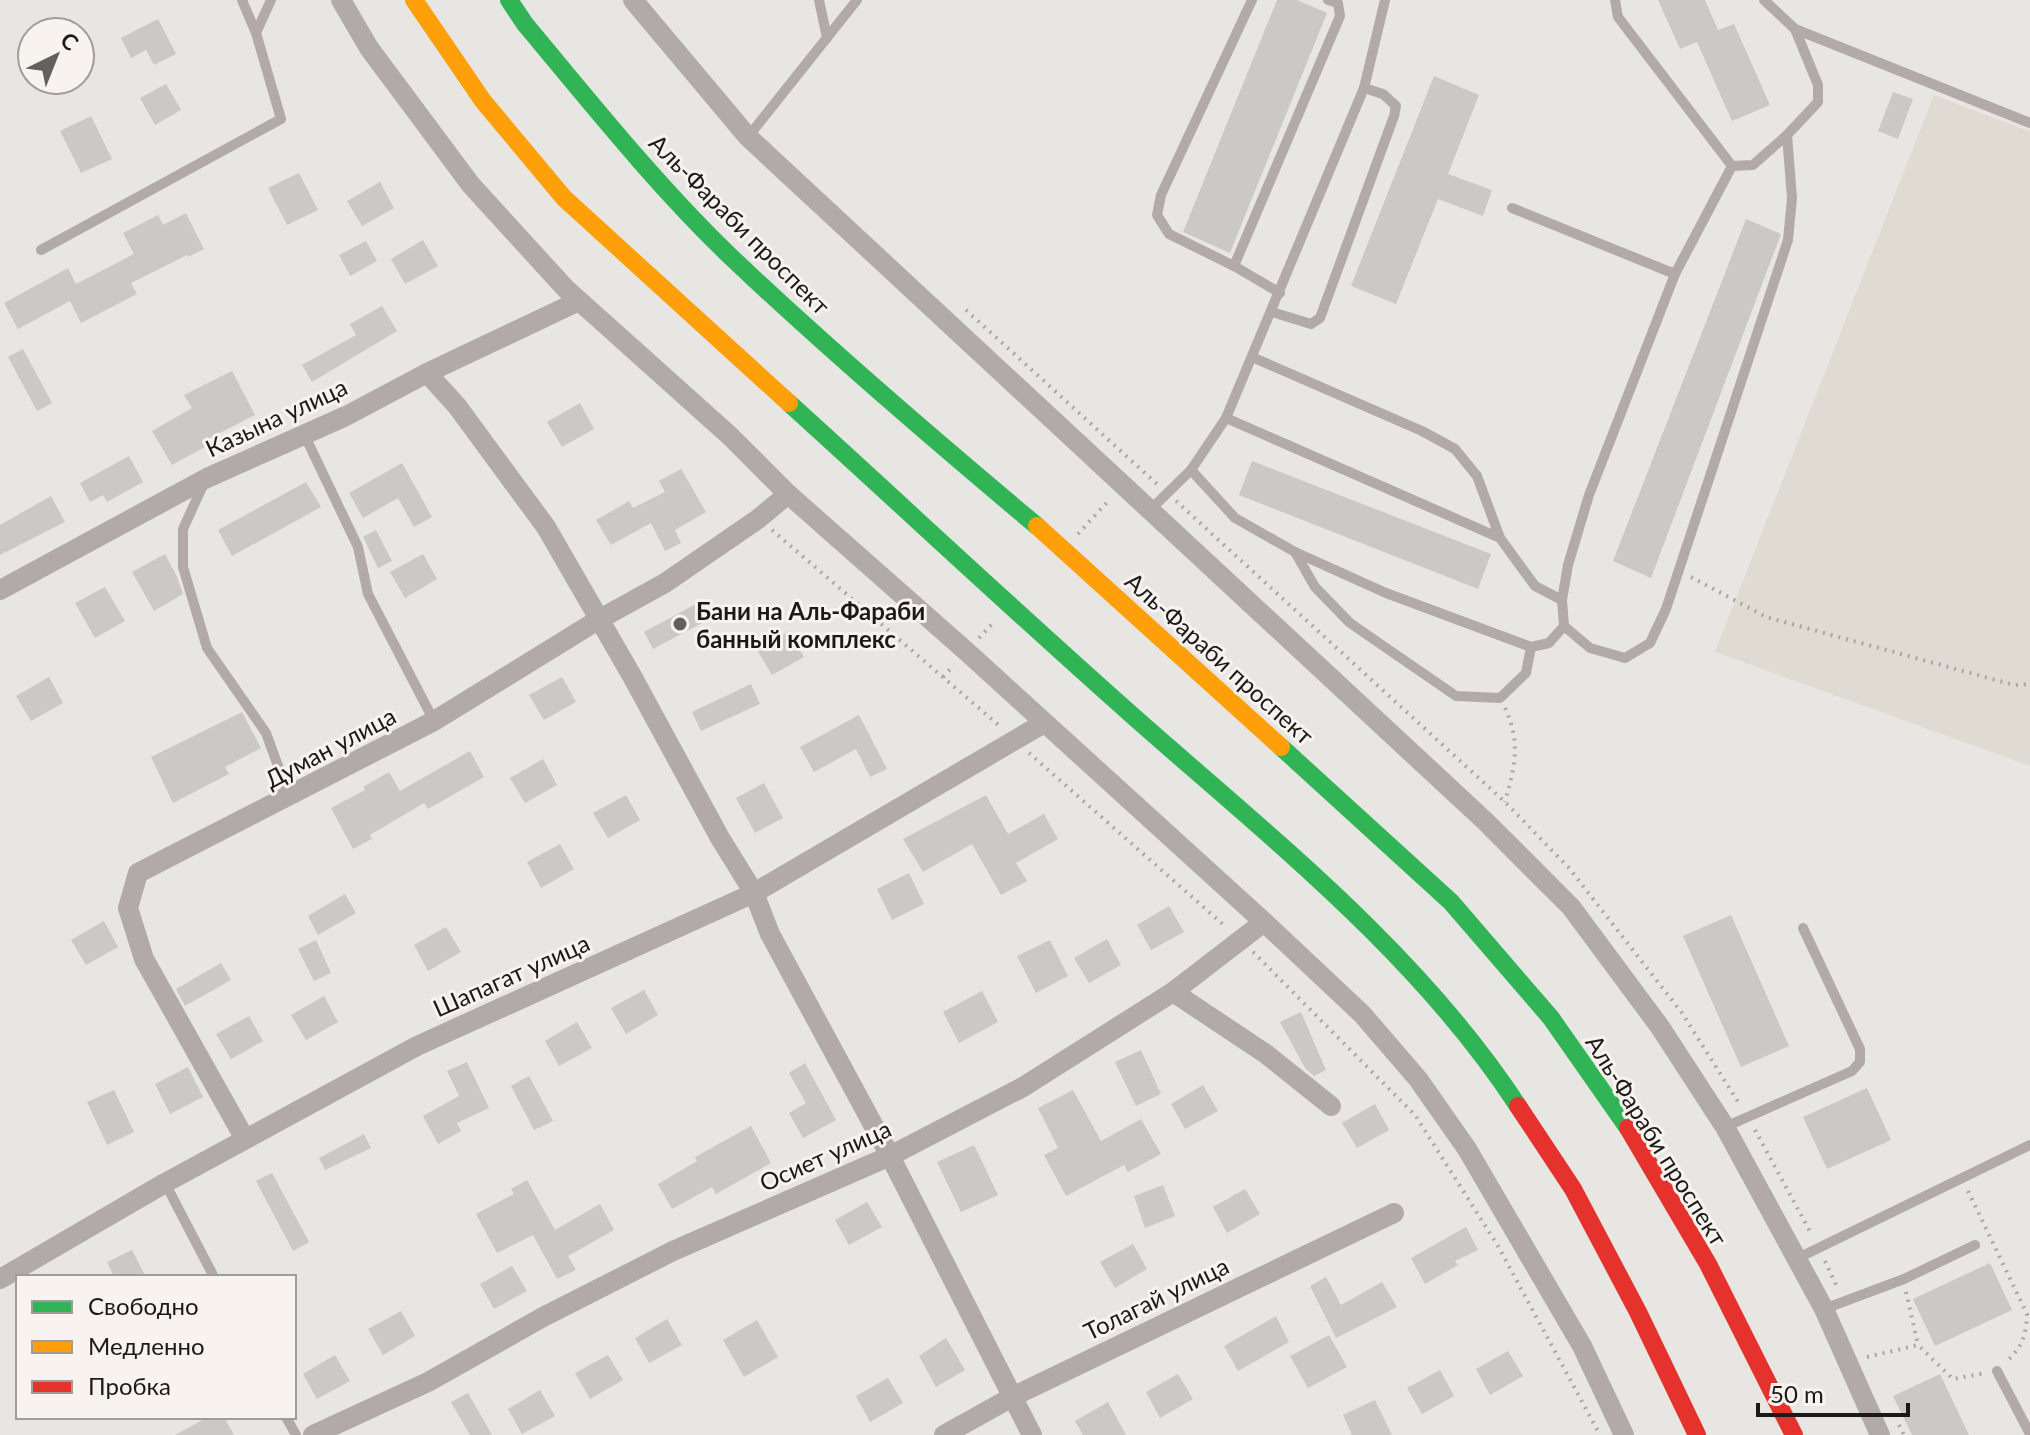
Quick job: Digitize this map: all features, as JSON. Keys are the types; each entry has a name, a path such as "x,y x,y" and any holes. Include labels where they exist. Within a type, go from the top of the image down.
{"street":[{"path":"341,0 369,48 471,185 579,301 1362,1014 1418,1079 1467,1149 1582,1346 1624,1435"},
{"path":"414,0 483,101 564,198 1067,656 1316,877 1403,962 1494,1069 1573,1189 1638,1312 1697,1435"},
{"name":"Аль-Фараби проспект","path":"509,0 525,24 649,172 730,256 939,444 1064,549 1451,902 1551,1018 1630,1131 1708,1264 1794,1435"},
{"path":"633,0 748,137 1485,821 1571,907 1660,1027 1725,1127 1824,1309 1880,1435"},
{"name":"Казына улица","path":"0,590 207,478 579,301"},
{"path":"427,373 457,406 546,527 632,676 720,838 754,893 770,934 890,1156 1032,1435"},
{"name":"Думан улица","path":"245,1139 144,959 128,908 138,873 290,798 434,721 598,620 665,583 758,519 788,494"},
{"name":"Шапагат улица","path":"0,1279 165,1183 417,1046 754,893 1044,723"},
{"name":"Осиет улица","path":"313,1435 428,1382 543,1317 673,1251 890,1156 1023,1087 1173,992 1264,922"},
{"path":"1173,992 1266,1054 1331,1106"},
{"name":"Толагай улица","path":"944,1435 1014,1396 1394,1213"}],"lane":[{"path":"41,250 281,119 256,33 242,0"},
{"path":"256,33 271,0"},
{"path":"819,0 827,38"},
{"path":"748,137 857,0"},
{"path":"1252,0 1161,195 1157,215 1169,234 1280,293"},
{"path":"1234,266 1340,16 1338,3 1328,0"},
{"path":"1150,510 1191,470 1226,418 1364,88 1385,0"},
{"path":"1615,0 1618,17 1732,166"},
{"path":"1764,0 1795,29 2030,123"},
{"path":"1732,166 1753,165 1818,102 1818,85 1795,29"},
{"path":"1272,312 1311,324 1320,318 1396,106 1383,94 1364,88"},
{"path":"1564,626 1590,648 1625,658 1650,643 1666,609 1788,240 1792,198 1787,135"},
{"path":"1191,470 1235,518 1295,552 1386,593 1531,647 1549,643 1564,626 1562,600 1568,565 1589,495 1675,274 1732,166"},
{"path":"1512,208 1675,274"},
{"path":"1252,357 1422,431 1455,449 1477,476 1500,538 1535,586 1562,600"},
{"path":"1226,418 1500,538"},
{"path":"304,434 358,547 368,594 434,721"},
{"path":"207,478 183,529 183,567 207,648 266,733 290,798"},
{"path":"1295,552 1315,587 1350,623 1456,696 1500,698 1526,673 1531,647"},
{"path":"1725,1127 1852,1071 1860,1062 1860,1049 1803,928"},
{"path":"1798,1258 2030,1145"},
{"path":"165,1183 213,1275"},
{"path":"1824,1309 1904,1279 1975,1245"},
{"path":"1997,1371 2030,1434"}],"path":[{"path":"1064,549 1138,467"},
{"path":"1679,570 1766,617 2014,685 2030,684"},
{"path":"1500,698 1515,728 1515,768 1505,802"},
{"path":"1904,1279 1918,1345 1953,1379 1997,1371 2019,1350 2026,1333 2027,1314 1961,1179"},
{"path":"1867,1357 1918,1345"}],"shaded area":[{"path":"1934,95 2030,132 2030,766 1715,652"}],"building":[{"path":"1277,0 1297,0 1327,13 1230,253 1183,232"},
{"path":"1658,0 1705,0 1718,30 1734,24 1770,105 1732,121 1697,42 1680,49"},
{"path":"158,19 176,54 154,65 146,50 131,58 121,38"},
{"path":"1434,76 1479,95 1448,174 1492,190 1483,216 1438,199 1396,304 1351,286"},
{"path":"166,84 181,110 155,125 140,98"},
{"path":"1893,92 1913,99 1898,139 1878,131"},
{"path":"91,116 112,159 81,173 60,131"},
{"path":"299,173 318,210 287,225 268,188"},
{"path":"380,182 394,208 362,226 347,201"},
{"path":"186,213 204,249 131,283 137,294 81,323 70,301 18,329 4,303 68,268 76,284 134,254 123,233 158,215 163,225"},
{"path":"1746,219 1781,234 1651,578 1613,561"},
{"path":"423,240 438,266 405,284 391,259"},
{"path":"366,241 377,261 350,276 339,255"},
{"path":"382,306 397,331 312,382 302,365 356,335 350,324"},
{"path":"23,349 52,403 37,411 8,357"},
{"path":"232,371 255,415 202,442 205,447 172,465 152,431 192,408 184,395"},
{"path":"580,403 594,429 562,447 547,422"},
{"path":"129,456 143,482 107,502 103,495 90,502 80,483"},
{"path":"1252,461 1491,554 1478,589 1239,495"},
{"path":"402,463 432,517 414,527 398,498 363,518 349,493"},
{"path":"681,469 706,512 675,530 681,543 665,551 651,523 611,545 596,520 629,501 633,508 665,492 659,481"},
{"path":"306,482 321,507 232,556 218,530"},
{"path":"51,496 65,522 0,555 0,525"},
{"path":"376,530 392,561 378,568 363,537"},
{"path":"165,554 183,594 154,611 132,572"},
{"path":"423,554 437,579 405,598 390,572"},
{"path":"105,587 125,621 95,638 75,603"},
{"name":"Бани на Аль-Фараби банный комплекс","path":"707,598 717,615 653,649 644,632"},
{"path":"790,631 804,657 772,675 757,650"},
{"path":"49,677 63,703 31,721 16,696"},
{"path":"562,677 576,702 544,720 529,695"},
{"path":"751,684 760,704 701,731 692,712"},
{"path":"242,712 261,748 225,767 229,774 173,803 151,757"},
{"path":"859,715 887,769 870,777 856,749 814,772 800,747"},
{"path":"470,751 484,777 428,809 424,803 370,835 372,839 353,849 331,808 365,790 363,787 389,772 400,791"},
{"path":"543,759 557,785 525,803 510,778"},
{"path":"764,783 783,818 755,833 736,798"},
{"path":"626,795 640,820 608,838 593,813"},
{"path":"986,795 1008,834 1044,814 1058,839 1016,863 1027,881 1001,895 972,844 923,872 903,839"},
{"path":"560,844 574,869 541,888 527,862"},
{"path":"909,873 924,904 892,920 877,889"},
{"path":"345,894 356,913 318,935 308,916"},
{"path":"1169,906 1184,932 1151,950 1137,925"},
{"path":"1731,915 1789,1046 1741,1067 1683,936"},
{"path":"104,921 118,947 86,965 71,940"},
{"path":"446,927 461,952 428,971 414,945"},
{"path":"1107,939 1121,965 1089,983 1074,958"},
{"path":"316,940 331,973 314,981 298,949"},
{"path":"1050,940 1068,976 1036,993 1017,956"},
{"path":"221,963 231,980 185,1006 176,989"},
{"path":"644,990 658,1015 626,1034 611,1008"},
{"path":"982,991 998,1022 959,1043 943,1012"},
{"path":"324,996 338,1022 306,1040 291,1015"},
{"path":"1301,1012 1326,1070 1314,1076 1305,1068 1280,1022"},
{"path":"249,1016 263,1041 231,1059 216,1034"},
{"path":"577,1022 592,1048 559,1066 545,1041"},
{"path":"1141,1050 1161,1094 1136,1106 1115,1062"},
{"path":"467,1062 489,1108 457,1123 461,1131 438,1144 423,1116 459,1096 447,1071"},
{"path":"805,1063 836,1120 803,1138 789,1113 806,1103 789,1073"},
{"path":"188,1067 203,1097 170,1114 155,1084"},
{"path":"529,1076 553,1121 534,1130 511,1086"},
{"path":"1203,1085 1218,1111 1185,1129 1171,1104"},
{"path":"1867,1088 1891,1140 1827,1169 1803,1117"},
{"path":"114,1090 134,1132 107,1145 87,1102"},
{"path":"1073,1090 1101,1141 1141,1119 1161,1154 1128,1172 1124,1165 1066,1196 1044,1155 1058,1148 1038,1108"},
{"path":"1375,1104 1389,1130 1357,1148 1342,1123"},
{"path":"751,1126 771,1163 716,1194 712,1187 672,1209 658,1184 697,1161 695,1157"},
{"path":"364,1134 371,1148 325,1170 319,1158"},
{"path":"974,1145 998,1195 961,1212 937,1162"},
{"path":"272,1173 309,1242 293,1251 256,1181"},
{"path":"527,1180 555,1230 600,1204 614,1230 568,1256 576,1270 557,1279 533,1235 497,1253 476,1214 514,1194 511,1189"},
{"path":"1163,1185 1175,1216 1145,1228 1134,1196"},
{"path":"1245,1189 1260,1214 1227,1233 1213,1207"},
{"path":"867,1202 882,1227 849,1245 835,1220"},
{"path":"1466,1227 1478,1250 1455,1261 1458,1265 1425,1284 1411,1258"},
{"path":"1133,1244 1147,1269 1115,1288 1100,1262"},
{"path":"132,1250 145,1275 113,1275 107,1262"},
{"path":"1990,1263 2012,1310 1935,1346 1913,1299"},
{"path":"512,1266 527,1291 494,1309 480,1284"},
{"path":"1326,1277 1341,1305 1382,1282 1397,1307 1336,1338 1310,1286"},
{"path":"401,1311 415,1336 383,1355 368,1329"},
{"path":"1276,1316 1289,1342 1238,1371 1224,1346"},
{"path":"667,1319 682,1345 649,1363 635,1338"},
{"path":"757,1320 778,1357 744,1377 723,1340"},
{"path":"1329,1335 1347,1367 1308,1388 1290,1356"},
{"path":"946,1338 965,1370 936,1387 919,1356"},
{"path":"1508,1351 1523,1376 1490,1395 1476,1369"},
{"path":"335,1355 350,1381 317,1399 303,1374"},
{"path":"608,1355 623,1380 590,1399 575,1373"},
{"path":"1440,1370 1454,1396 1422,1414 1407,1388"},
{"path":"1178,1374 1193,1399 1160,1418 1146,1392"},
{"path":"1940,1374 1969,1435 1912,1435 1893,1396"},
{"path":"888,1378 903,1403 870,1422 856,1396"},
{"path":"540,1390 555,1416 522,1434 508,1409"},
{"path":"468,1393 492,1435 470,1435 451,1402"},
{"path":"1375,1400 1392,1435 1352,1435 1343,1415"},
{"path":"1108,1402 1126,1435 1083,1435 1075,1421"},
{"path":"204,1419 225,1419 234,1435 175,1435"}],"traffic: fast":[{"path":"509,0 525,24 599,113 703,230 843,360 1037,526"},
{"path":"789,403 1053,645 1344,903 1437,1000 1479,1051 1518,1106"},
{"path":"1281,747 1451,902 1551,1018 1628,1128"}],"traffic: slow":[{"path":"414,0 483,101 564,198 789,403"},
{"path":"1037,526 1281,747"}],"traffic: jam":[{"path":"1518,1106 1573,1189 1638,1312 1697,1435"},
{"path":"1628,1128 1708,1264 1794,1435"}],"place":[{"name":"Бани на Аль-Фараби банный комплекс","path":"680,624"}]}
